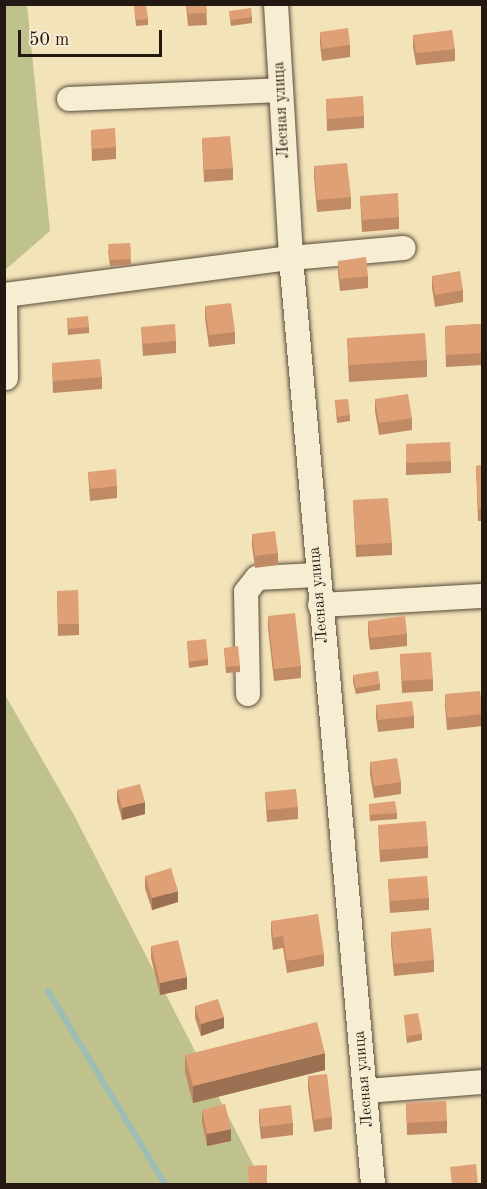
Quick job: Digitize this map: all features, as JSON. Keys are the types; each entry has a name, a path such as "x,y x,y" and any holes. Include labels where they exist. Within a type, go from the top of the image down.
{"street":[{"name":"Лесная улица","path":"276,4 291,258 372,1185"},
{"path":"69,99 281,90"},
{"path":"6,378 5,295 291,258 404,248"},
{"path":"248,693 246,592 257,578 317,575"},
{"path":"320,605 483,596"},
{"path":"365,1091 483,1082"}],"green space":[{"path":"5,4 27,5 50,231 5,270"},
{"path":"4,693 74,815 263,1184 5,1184"}],"building":[{"path":"134,4 146,4 148,19 136,20"},
{"path":"187,4 206,4 207,13 188,14"},
{"path":"251,8 252,17 231,20 229,11"},
{"path":"348,28 350,45 322,49 320,32"},
{"path":"452,30 455,49 416,53 413,35"},
{"path":"363,96 364,116 327,119 326,99"},
{"path":"115,128 116,147 92,149 91,130"},
{"path":"230,136 233,168 204,170 202,138"},
{"path":"347,163 351,197 317,200 314,166"},
{"path":"398,193 399,217 362,220 360,196"},
{"path":"130,243 131,259 110,260 108,244"},
{"path":"366,257 368,276 340,279 338,261"},
{"path":"460,271 463,290 435,295 432,276"},
{"path":"231,303 235,332 209,335 205,306"},
{"path":"88,316 89,327 68,329 67,318"},
{"path":"175,324 176,341 143,344 141,327"},
{"path":"483,324 483,353 446,355 445,326"},
{"path":"425,333 427,360 349,365 347,338"},
{"path":"100,359 102,377 53,381 52,363"},
{"path":"408,394 412,418 379,423 375,399"},
{"path":"348,399 350,415 337,417 335,400"},
{"path":"450,442 451,461 406,463 406,444"},
{"path":"483,465 483,509 478,509 476,466"},
{"path":"116,469 117,486 90,489 88,472"},
{"path":"388,498 392,543 356,545 353,500"},
{"path":"275,531 278,553 255,556 252,534"},
{"path":"78,590 79,624 58,624 57,591"},
{"path":"295,613 301,666 274,669 268,616"},
{"path":"405,616 407,634 370,638 368,621"},
{"path":"206,639 208,659 189,662 187,641"},
{"path":"238,646 240,666 226,667 224,648"},
{"path":"431,652 433,679 402,681 400,654"},
{"path":"378,671 380,684 356,688 353,675"},
{"path":"480,691 483,714 447,718 445,694"},
{"path":"412,701 414,716 378,720 376,705"},
{"path":"397,758 401,782 374,786 370,762"},
{"path":"140,784 145,802 122,808 117,790"},
{"path":"296,789 298,807 267,810 265,792"},
{"path":"395,801 397,813 370,815 369,804"},
{"path":"426,821 428,846 380,850 378,825"},
{"path":"171,868 178,891 152,898 145,876"},
{"path":"427,876 429,898 390,901 388,879"},
{"path":"318,914 324,954 287,961 283,936 273,938 271,921"},
{"path":"431,928 434,960 394,964 391,932"},
{"path":"178,940 187,977 160,983 151,946"},
{"path":"218,999 224,1017 201,1024 195,1006"},
{"path":"418,1013 422,1034 407,1036 404,1015"},
{"path":"317,1022 325,1053 193,1086 185,1055"},
{"path":"327,1074 332,1117 314,1120 308,1076"},
{"path":"446,1101 447,1121 407,1123 406,1103"},
{"path":"225,1104 231,1129 207,1134 202,1110"},
{"path":"291,1105 293,1123 261,1127 259,1109"},
{"path":"476,1164 478,1185 452,1185 450,1167"},
{"path":"267,1165 267,1185 249,1185 248,1166"}],"waterway":[{"path":"48,991 165,1184"}]}
